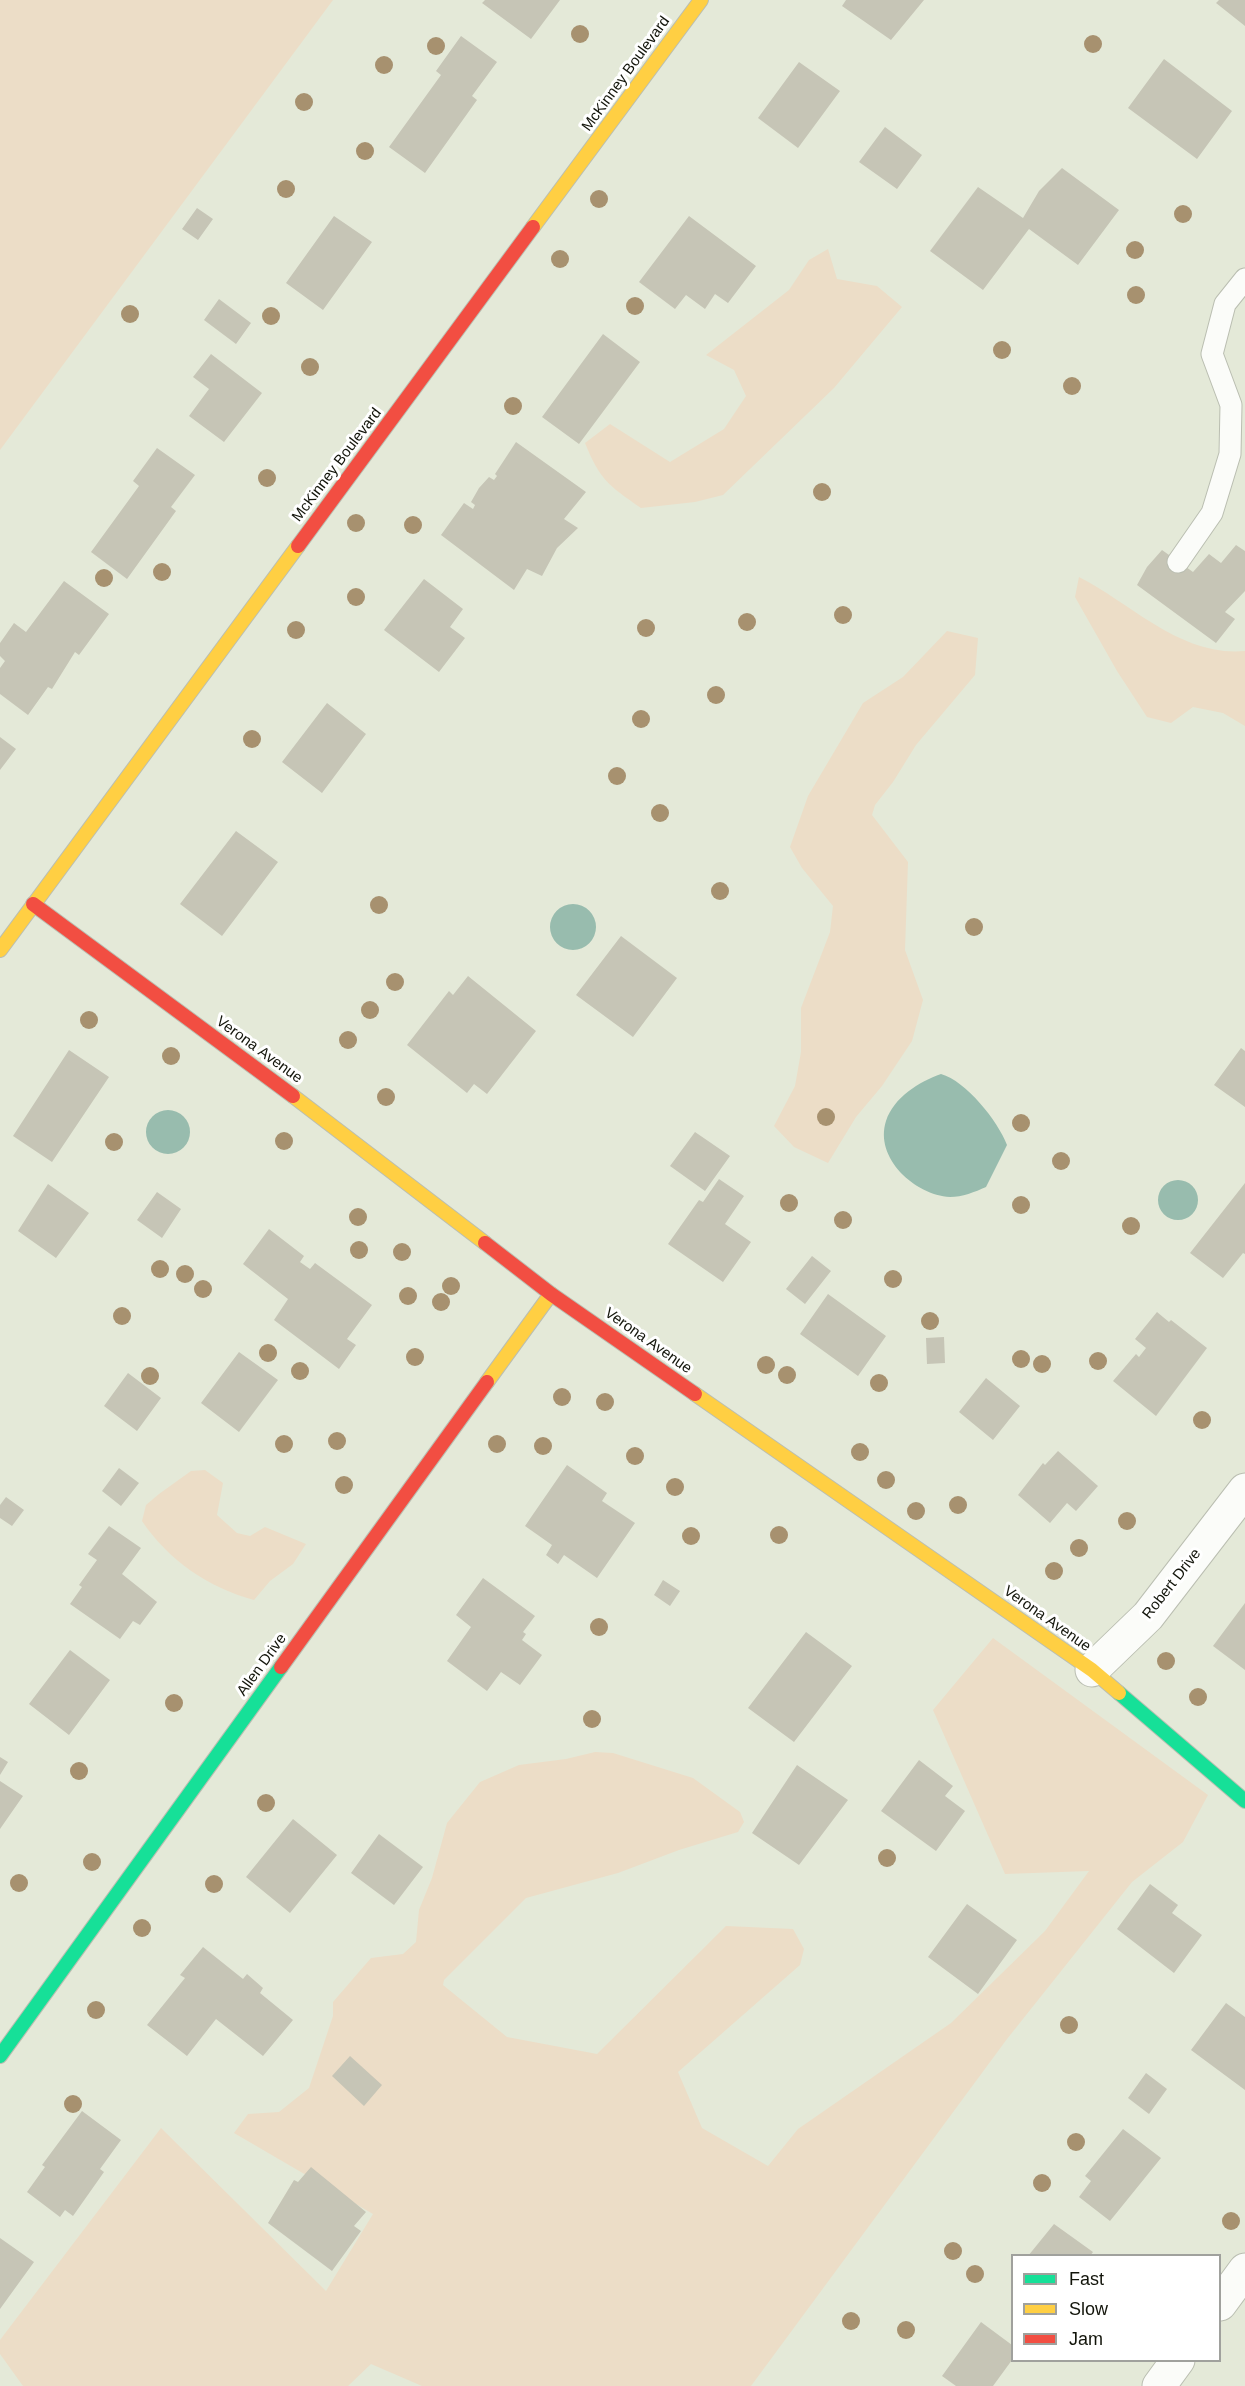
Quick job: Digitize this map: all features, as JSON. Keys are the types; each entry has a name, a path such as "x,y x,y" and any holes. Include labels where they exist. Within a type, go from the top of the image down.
{"street":[{"name":"McKinney Boulevard","path":"0,950 700,0"},
{"name":"Verona Avenue","path":"33,904 361,1146 551,1294 1092,1670 1245,1802"},
{"name":"Allen Drive","path":"0,2056 551,1294"},
{"name":"Robert Drive","path":"1092,1670 1148,1616 1245,1490"},
{"path":"1221,2303 1245,2270"},
{"path":"1159,2386 1177,2362"}],"lane":[{"path":"1178,562 1212,513 1230,454 1231,405 1212,354 1225,304 1245,279"}],"shaded area":[{"path":"0,0 333,0 0,450"},
{"path":"828,249 837,279 877,286 902,307 834,388 723,495 695,502 641,508 606,481 595,466 585,443 610,424 670,462 724,429 746,396 734,370 706,355 789,290 809,260"},
{"path":"1079,577 1178,637 1200,646 1222,651 1245,651 1245,726 1223,713 1193,707 1171,723 1147,717 1117,671 1075,597"},
{"path":"947,631 978,638 975,675 916,745 893,782 875,805 872,815 908,862 905,950 923,1000 912,1041 882,1086 856,1117 828,1163 794,1147 774,1126 795,1086 801,1052 801,1008 830,932 833,906 802,868 790,847 808,796 863,703 903,677"},
{"path":"573,904 589,911 596,927 589,943 573,950 557,943 550,927 557,911"},
{"path":"941,1074 961,1085 980,1103 1003,1135 1007,1145 986,1187 955,1197 937,1195 911,1182 892,1161 886,1148 884,1135 890,1112 901,1098 924,1081"},
{"path":"168,1110 184,1116 190,1132 184,1148 168,1154 152,1148 146,1132 152,1116"},
{"path":"1178,1180 1186,1181 1192,1186 1197,1192 1197,1208 1192,1214 1186,1219 1178,1220 1170,1219 1164,1214 1159,1208 1158,1200 1159,1192 1164,1186 1170,1181"},
{"path":"205,1470 223,1483 217,1515 237,1533 250,1536 265,1527 306,1544 293,1564 270,1581 254,1600 221,1588 191,1571 164,1548 142,1521 146,1505 159,1494 191,1471"},
{"path":"993,1638 1208,1795 1183,1842 1132,1882 1007,2039 751,2386 422,2386 371,2364 348,2386 23,2386 0,2354 0,2340 161,2128 326,2291 373,2214 234,2133 248,2114 279,2112 309,2088 333,2016 333,2002 371,1958 403,1954 416,1942 419,1910 432,1878 447,1823 480,1782 519,1765 566,1759 595,1752 613,1753 693,1778 740,1812 744,1822 738,1832 679,1850 618,1873 526,1898 444,1980 443,1985 507,2037 597,2054 726,1926 793,1929 804,1949 800,1965 678,2072 702,2128 768,2166 798,2129 951,2023 1045,1931 1089,1871 1005,1874 933,1710"}],"building":[{"path":"485,0 560,0 531,39 482,3"},
{"path":"846,0 924,0 891,40 842,6"},
{"path":"1219,0 1245,0 1245,26 1216,3"},
{"path":"461,36 497,62 472,96 477,100 425,173 389,147 441,75 436,71"},
{"path":"1164,59 1232,111 1197,159 1128,108"},
{"path":"799,62 840,91 798,148 758,118"},
{"path":"885,127 922,155 897,189 859,162"},
{"path":"1062,168 1119,210 1078,265 1029,229 983,290 930,251 978,187 1023,218 1039,191"},
{"path":"197,208 213,219 198,240 182,229"},
{"path":"334,216 372,242 323,310 286,283"},
{"path":"689,216 756,266 728,303 715,294 705,309 686,295 675,309 639,282"},
{"path":"219,299 251,323 236,344 204,320"},
{"path":"603,334 640,362 579,444 542,417"},
{"path":"211,354 262,393 224,442 189,416 209,389 193,377"},
{"path":"516,442 586,492 564,519 578,528 557,548 542,576 527,569 514,590 441,535 464,503 473,509 475,505 471,502 479,488 489,477 494,480 497,476 495,474"},
{"path":"157,448 195,475 171,507 176,511 127,579 91,552 139,486 133,481"},
{"path":"1236,545 1245,551 1245,591 1225,612 1235,619 1216,643 1137,585 1147,567 1162,550 1193,572 1209,554 1221,563"},
{"path":"424,579 463,609 450,627 465,638 439,672 384,630"},
{"path":"64,581 109,614 79,655 75,652 52,689 48,687 28,715 0,694 0,668 5,661 0,656 0,643 14,623 26,632"},
{"path":"327,703 366,734 322,793 282,762"},
{"path":"0,737 16,749 0,770"},
{"path":"236,831 278,862 222,936 180,904"},
{"path":"621,936 677,978 633,1037 576,995"},
{"path":"468,976 536,1031 487,1094 474,1084 467,1093 407,1045 449,991 453,995"},
{"path":"1241,1048 1245,1051 1245,1107 1214,1085"},
{"path":"69,1050 109,1077 52,1162 13,1136"},
{"path":"695,1132 730,1156 705,1191 670,1166"},
{"path":"719,1179 744,1196 725,1224 751,1242 723,1282 668,1244 699,1200 703,1202"},
{"path":"1245,1183 1245,1254 1243,1253 1223,1278 1190,1253"},
{"path":"48,1184 89,1213 56,1258 18,1231"},
{"path":"157,1192 181,1209 162,1238 137,1220"},
{"path":"269,1229 304,1256 300,1262 310,1269 315,1263 372,1305 347,1339 356,1345 339,1369 274,1320 288,1299 243,1264"},
{"path":"812,1256 831,1271 805,1304 786,1289"},
{"path":"828,1294 886,1336 858,1376 800,1334"},
{"path":"1157,1312 1207,1348 1156,1416 1113,1381 1136,1354 1139,1357 1146,1348 1135,1339"},
{"path":"944,1337 945,1363 927,1364 926,1338"},
{"path":"239,1352 278,1380 239,1432 201,1403"},
{"path":"128,1373 161,1398 137,1431 104,1406"},
{"path":"986,1378 1020,1406 993,1440 959,1412"},
{"path":"1058,1451 1098,1486 1076,1511 1067,1503 1050,1523 1018,1495 1043,1463 1045,1465"},
{"path":"567,1465 607,1493 602,1501 635,1523 597,1578 564,1555 558,1564 546,1555 552,1545 525,1526"},
{"path":"119,1468 139,1483 121,1506 102,1491"},
{"path":"6,1497 24,1510 12,1526 0,1518 0,1505"},
{"path":"109,1526 141,1548 122,1574 157,1602 140,1625 133,1621 120,1639 70,1604 82,1587 79,1585 97,1560 88,1554"},
{"path":"483,1578 535,1616 523,1632 526,1634 522,1640 542,1655 520,1685 501,1672 487,1691 447,1661 471,1627 456,1615"},
{"path":"663,1580 680,1591 670,1606 654,1595"},
{"path":"1245,1603 1245,1670 1213,1646"},
{"path":"806,1632 852,1666 794,1742 748,1708"},
{"path":"70,1650 110,1680 69,1735 29,1704"},
{"path":"0,1757 8,1762 0,1775"},
{"path":"919,1760 953,1786 945,1796 965,1811 936,1851 881,1811"},
{"path":"797,1765 848,1800 799,1865 752,1833"},
{"path":"0,1781 23,1796 0,1829"},
{"path":"293,1819 337,1855 290,1913 246,1877"},
{"path":"379,1834 423,1867 394,1905 351,1873"},
{"path":"1150,1884 1178,1905 1172,1913 1202,1935 1174,1973 1117,1929"},
{"path":"967,1904 1017,1940 978,1994 928,1957"},
{"path":"203,1947 243,1979 247,1974 263,1988 260,1993 293,2020 263,2056 216,2019 187,2056 147,2025 185,1978 180,1975"},
{"path":"1226,2003 1245,2017 1245,2090 1191,2050"},
{"path":"350,2056 382,2085 364,2106 332,2076"},
{"path":"1146,2073 1167,2089 1149,2114 1128,2098"},
{"path":"82,2111 121,2140 100,2169 104,2172 73,2216 65,2210 60,2217 27,2192 45,2167 42,2165"},
{"path":"1123,2129 1161,2158 1110,2221 1079,2197 1091,2181 1085,2176"},
{"path":"311,2167 366,2212 354,2226 361,2231 332,2271 268,2223 294,2180 298,2182"},
{"path":"1054,2224 1093,2252 1092,2254 1030,2254"},
{"path":"0,2238 34,2262 0,2309"},
{"path":"981,2322 1011,2344 1011,2361 993,2386 956,2386 942,2376"}],"traffic: fast":[{"path":"0,2056 281,1667"},
{"path":"1119,1693 1245,1801"}],"traffic: slow":[{"path":"533,227 701,0"},
{"path":"0,950 298,546"},
{"path":"293,1096 485,1243"},
{"path":"487,1382 551,1294"},
{"path":"695,1394 1092,1670 1119,1693"}],"traffic: jam":[{"path":"298,546 533,227"},
{"path":"33,904 293,1096"},
{"path":"485,1243 551,1294 695,1394"},
{"path":"281,1667 487,1382"}]}
